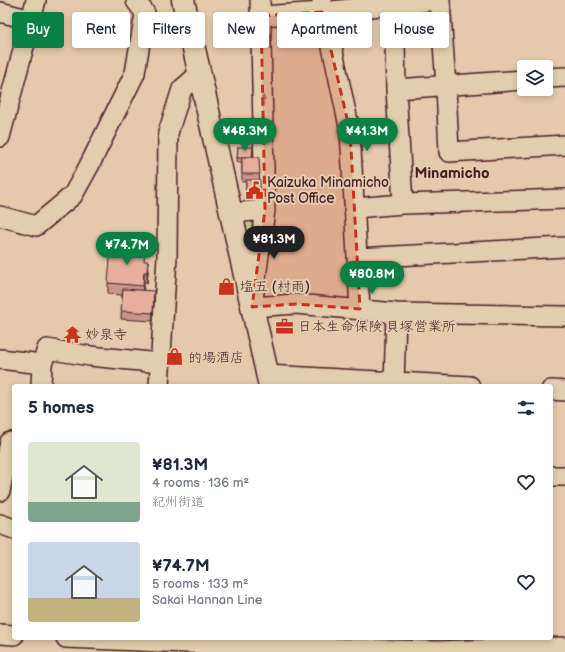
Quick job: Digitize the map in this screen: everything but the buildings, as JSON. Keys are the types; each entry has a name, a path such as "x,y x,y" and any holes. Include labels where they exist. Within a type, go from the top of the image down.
{"main road":[{"path":"183,0 269,381"}],"street":[{"path":"33,12 36,0"},
{"path":"0,216 36,226 73,195 89,166 134,73 145,13 136,2 137,0"},
{"path":"565,145 449,152 446,86 439,0 261,8 265,210 252,307 296,304 396,313 565,316"},
{"path":"393,3 396,89 403,204"},
{"path":"322,6 350,132 360,309"},
{"path":"0,12 12,15"},
{"path":"0,137 24,48"},
{"path":"159,384 167,257 168,133 182,89 199,74"},
{"path":"553,78 565,77"},
{"path":"396,89 517,81"},
{"path":"354,208 403,204 565,199"},
{"path":"231,213 265,210"},
{"path":"357,258 565,247"},
{"path":"269,381 394,384 396,313"},
{"path":"41,384 42,364 48,349 90,356 160,363"},
{"path":"0,359 42,364"},
{"path":"553,390 565,391"},
{"path":"0,491 8,441"},
{"path":"553,476 565,476"},
{"path":"0,524 12,528"},
{"path":"0,634 12,635"},
{"path":"142,640 210,645 385,647 435,645 456,652 565,647"}],"highlighted area":[{"path":"322,12 350,131 360,309 296,304 252,307 265,210 261,16"}],"green space":[{"path":"243,221 257,221 256,245 250,246"}],"place":[{"name":"Kaizuka Minamicho Post Office","path":"254,190"},
{"name":"塩五 (村雨)","path":"227,286"},
{"name":"日本生命保険 貝塚営業所","path":"285,326"},
{"name":"妙泉寺","path":"72,334"},
{"name":"的場酒店","path":"175,357"}],"district":[{"name":"Minamicho","path":"452,173"}]}
